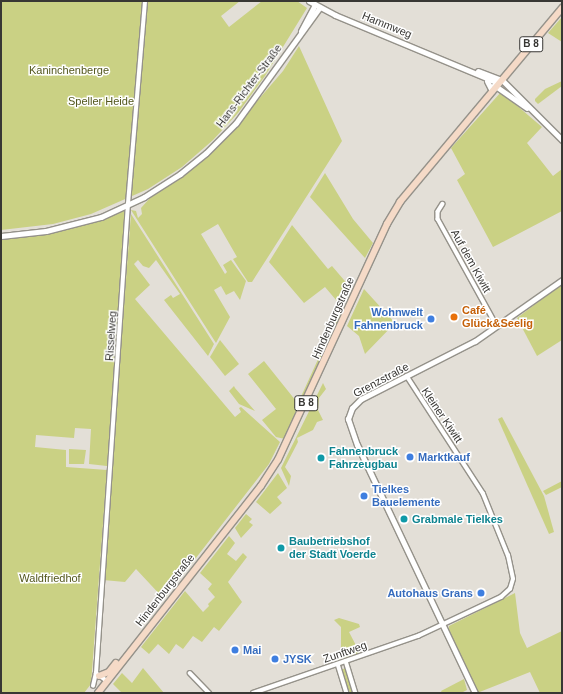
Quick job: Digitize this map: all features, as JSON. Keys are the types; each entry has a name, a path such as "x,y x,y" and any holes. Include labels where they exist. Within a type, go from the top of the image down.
{"main road":[{"name":"Hammweg","path":"309,1 458,65 497,84 534,113 562,140"},
{"name":"Hans-Richter-Straße","path":"1,236 70,226 101,217 128,204 180,174 217,144 247,109 297,39 318,6"},
{"name":"Hindenburgstraße","path":"98,693 134,645 261,486 278,460 392,214 415,180 562,8"},
{"name":"Hammweg","path":"458,65 487,82 497,84 534,113"},
{"name":"Grenzstraße","path":"475,693 357,445 348,419 352,408 361,399 453,354 497,327 562,280"},
{"name":"Hindenburgstraße","path":"97,674 109,672 134,645"}],"street":[{"name":"Risselweg","path":"93,686 97,674 128,204 145,1"},
{"name":"Auf dem Kiwitt","path":"443,204 438,212 438,219 497,327"},
{"name":"Kleiner Kiwitt","path":"407,377 483,494 503,538 511,569 512,584 507,594 443,626"},
{"name":"Zunftweg","path":"253,693 443,626"},
{"path":"346,661 356,693"},
{"path":"338,664 347,693"},
{"path":"190,673 209,693"},
{"path":"97,674 107,681"}],"green space":[{"name":"Speller Heide","path":"1,1 240,1 221,16 229,27 262,1 297,1 307,8 265,76 238,113 213,140 182,167 148,189 91,214 53,224 1,230"},
{"path":"562,17 562,42 548,33"},
{"path":"299,46 342,141 252,282 248,282 233,259 237,257 218,224 201,234 225,274 227,272 223,265 231,260 246,281 240,300 234,291 226,295 221,286 214,290 230,317 216,343 131,210 136,211 138,218 142,214 141,208 150,198 185,175 217,148 283,71"},
{"path":"562,81 562,86 538,104 535,101 535,99 545,89"},
{"path":"501,92 542,127 527,143 553,176 562,169 562,211 493,247 457,180 465,174 451,148"},
{"path":"325,173 353,219 373,243 365,258 310,197"},
{"name":"Waldfriedhof","path":"127,209 107,466 89,464 91,429 75,428 74,438 36,435 35,447 66,450 66,467 107,470 91,684 84,693 1,693 1,239 33,236 74,228"},
{"path":"131,214 214,344 208,356 164,300 171,295 173,298 180,294 156,260 149,268 143,266 138,260 134,264 150,285 135,299 235,417 241,412 239,408 241,407 280,442 269,464 164,599 136,569 125,582 103,580"},
{"path":"292,225 328,269 332,266 350,287 342,307 325,287 304,303 269,262"},
{"path":"562,284 562,340 537,356 517,318"},
{"path":"364,289 395,323 365,354 359,336 347,326"},
{"path":"341,309 342,315 317,367 314,378 303,401 299,401"},
{"path":"220,340 239,364 225,376 210,357"},
{"path":"264,361 300,406 285,439 276,437 262,420 276,409 248,374"},
{"path":"323,383 326,389 319,398 318,410 323,420 317,422 313,430 297,438 298,442 285,467 291,476 289,486 281,468"},
{"path":"234,386 255,411 239,404 229,391"},
{"path":"502,417 544,496 554,532 549,534 498,419"},
{"path":"69,449 86,450 84,464 69,464"},
{"path":"278,473 287,488 277,497 282,503 270,514 256,502"},
{"path":"562,481 562,487 546,495 543,491"},
{"path":"246,514 252,519 249,522 253,525 241,538 235,528"},
{"path":"229,536 235,543 227,554 236,561 243,553 247,557 228,582 242,602 219,631 214,627 202,642 193,636 183,649 176,644 169,654 158,644 149,654 141,647 185,591 203,612 209,606 208,604 215,597 208,589 212,584 200,573"},
{"path":"515,593 520,633 527,648 562,631 562,693 540,693 530,672 477,693 448,631 449,626"},
{"path":"339,618 359,624 360,627 349,632 360,653 336,661 338,651 341,651 341,627 334,620"},
{"path":"143,668 164,693 122,693 113,684 122,673 132,683"},
{"path":"346,668 354,693 350,693 341,670"},
{"path":"464,679 467,690 461,693 442,693 441,691"}],"place":[{"name":"Café Glück&Seelig","path":"454,317"},
{"name":"Wohnwelt Fahnenbruck","path":"431,319"},
{"name":"Marktkauf","path":"410,457"},
{"name":"Fahnenbruck Fahrzeugbau","path":"321,458"},
{"name":"Tielkes Bauelemente","path":"364,496"},
{"name":"Grabmale Tielkes","path":"404,519"},
{"name":"Baubetriebshof der Stadt Voerde","path":"281,548"},
{"name":"Autohaus Grans","path":"481,593"},
{"name":"Mai","path":"235,650"},
{"name":"JYSK","path":"275,659"}],"park label":[{"name":"Kaninchenberge","path":"69,70"}]}
